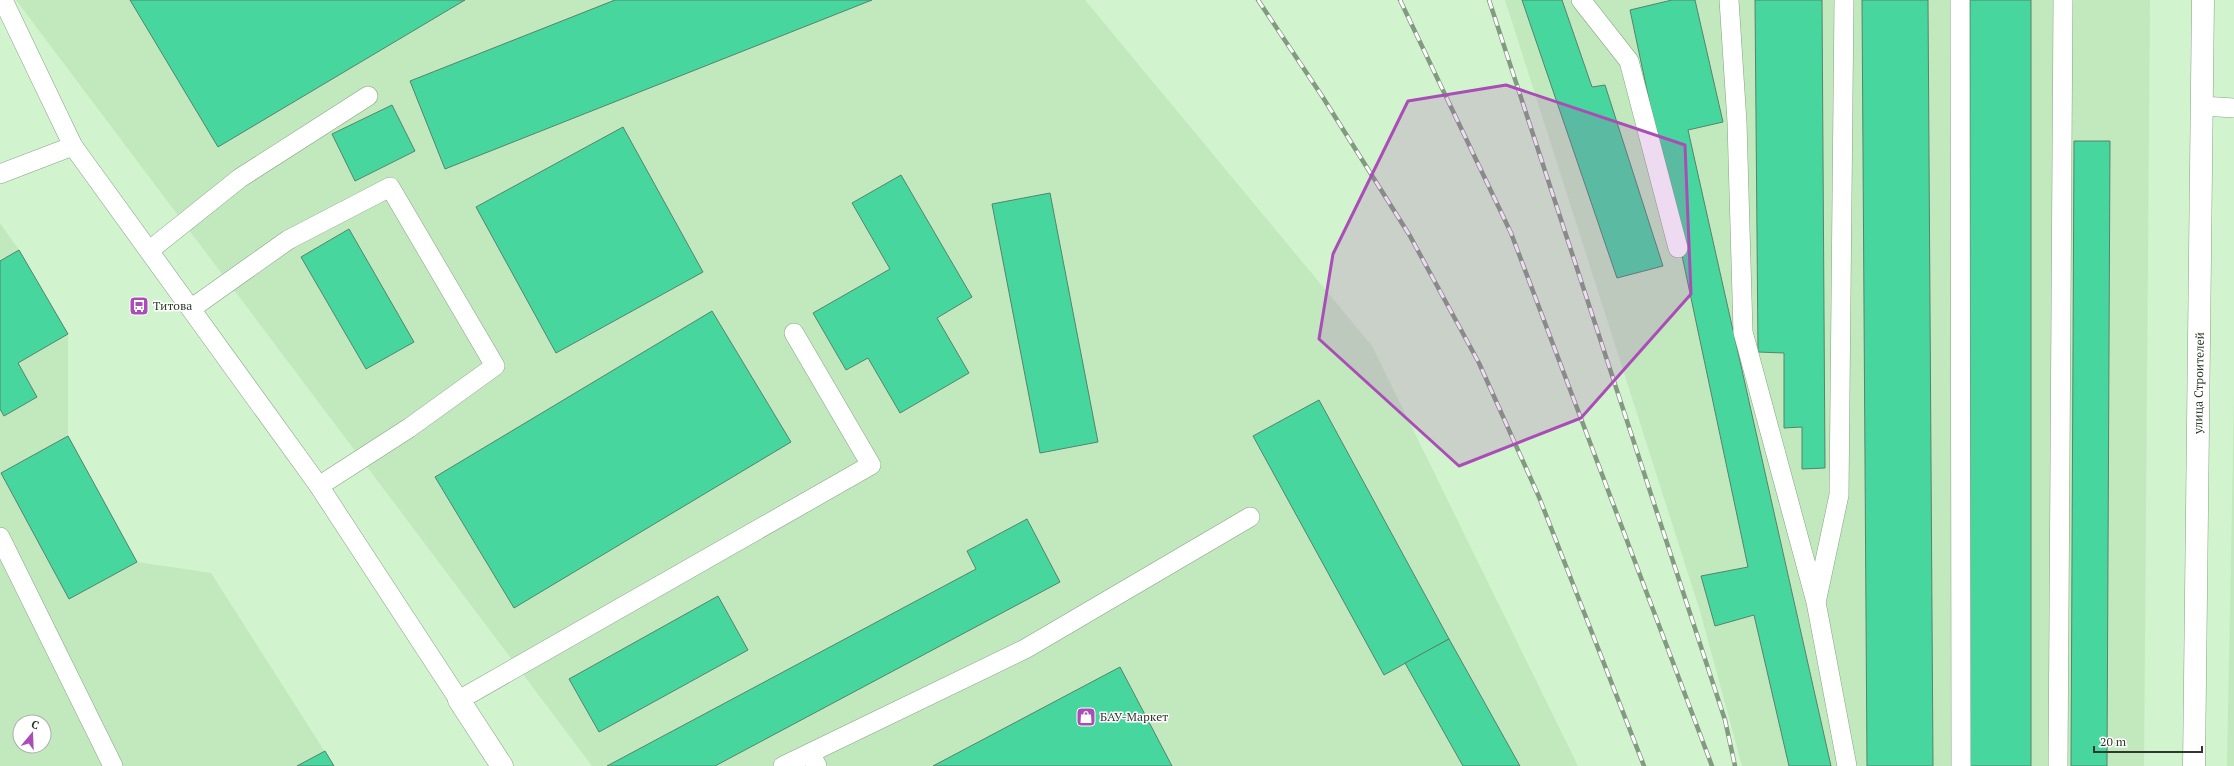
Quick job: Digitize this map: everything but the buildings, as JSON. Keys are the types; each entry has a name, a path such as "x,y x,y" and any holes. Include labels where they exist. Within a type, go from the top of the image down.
{"main road":[{"name":"улица Строителей","path":"2194,766 2203,0"},
{"path":"459,700 502,766"}],"lane":[{"path":"3,0 73,146 192,308 319,486 459,700 871,465 794,333"},
{"path":"1729,0 1736,122 1743,332 1816,602 1847,766"},
{"path":"1816,602 1840,495 1844,0"},
{"path":"1960,0 1961,766"},
{"path":"2058,766 2063,0"},
{"path":"1589,2 1629,61 1678,248"},
{"path":"150,250 240,178 368,96"},
{"path":"2202,106 2234,108"},
{"path":"0,174 73,146"},
{"path":"192,308 288,240 390,187 494,366 409,428 319,486"},
{"path":"783,766 813,759 1025,649 1250,517"},
{"path":"0,537 113,766"}],"highlighted area":[{"path":"1506,85 1685,145 1691,294 1581,418 1459,466 1319,339 1333,254 1408,101"}],"shaded area":[{"path":"16,0 1085,0 1372,346 1578,766 592,766"},
{"path":"1505,0 2150,0 2144,766 1742,766 1700,611"},
{"path":"0,223 19,250 68,334 68,436 137,562 211,573 334,766 0,766"},
{"path":"2234,397 2234,766 2227,766"}],"railway":[{"path":"1258,0 1322,96 1410,236 1479,363 1539,497 1644,766"},
{"path":"1400,0 1511,233 1712,766"},
{"path":"1489,0 1725,720 1735,766"}],"place":[{"name":"Титова","path":"139,306"},
{"name":"БАУ-Маркет","path":"1086,717"}]}
